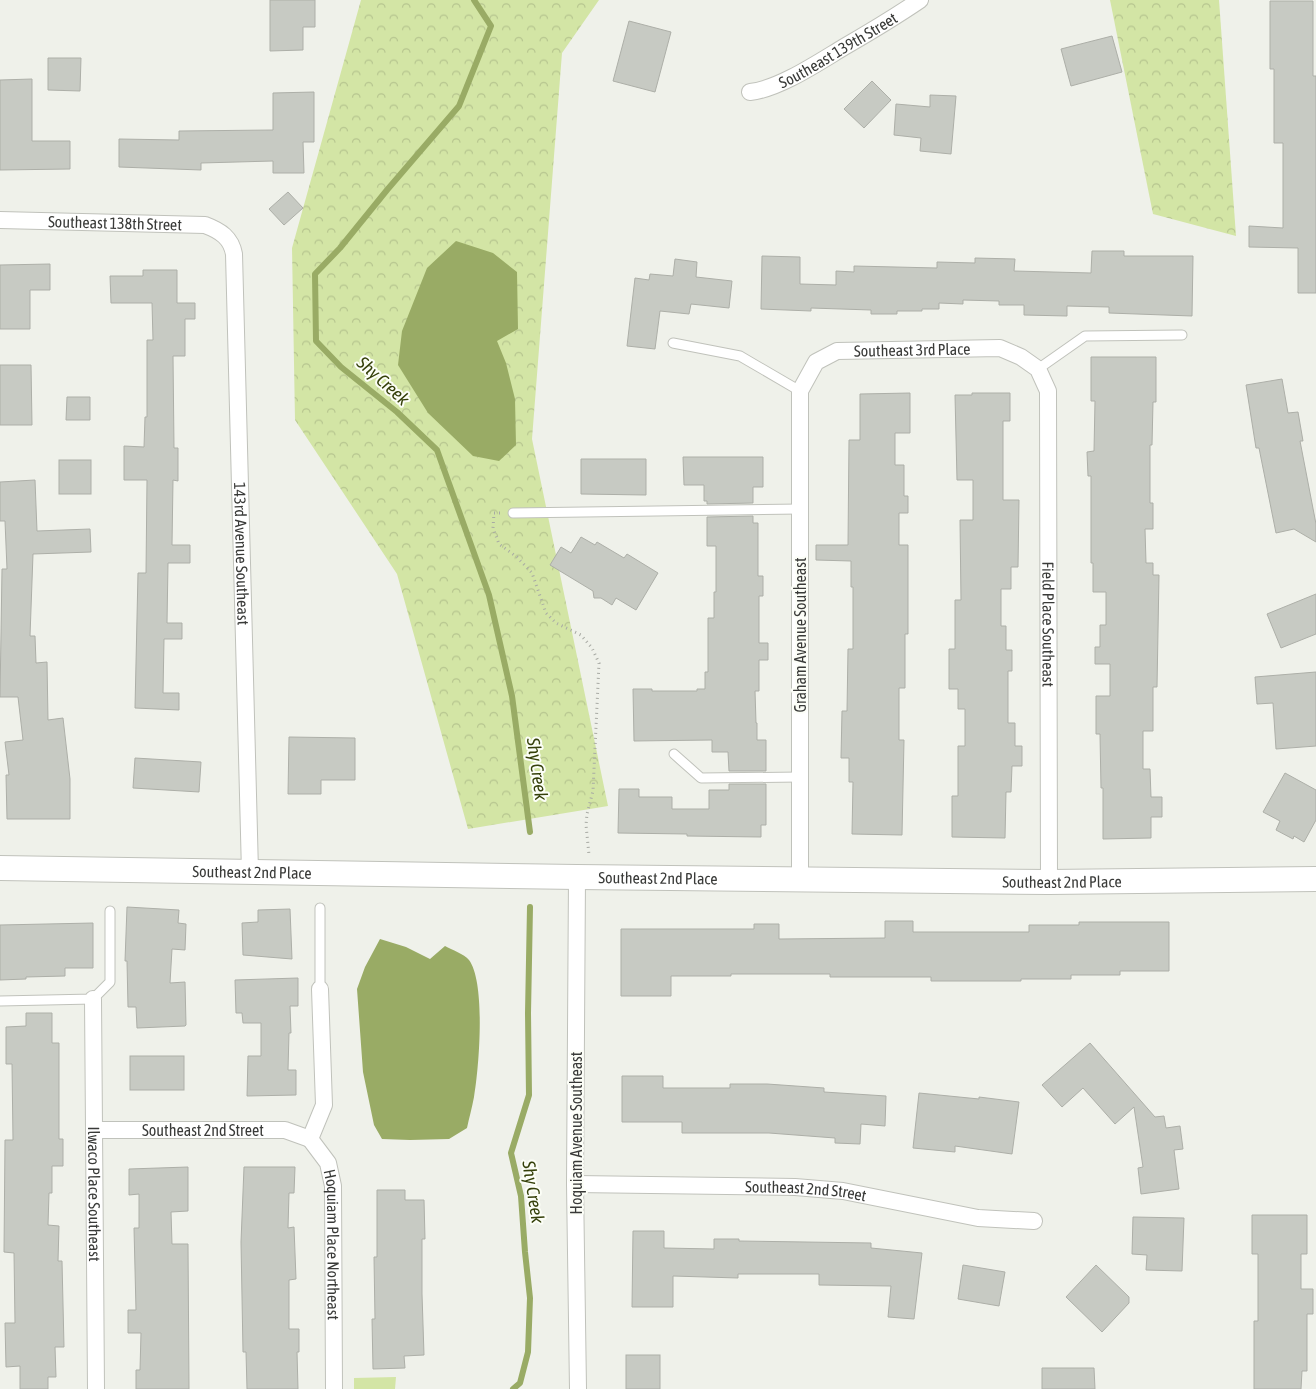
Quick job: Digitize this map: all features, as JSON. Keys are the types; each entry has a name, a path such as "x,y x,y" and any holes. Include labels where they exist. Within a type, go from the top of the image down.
{"street":[{"name":"Southeast 139th Street","path":"750,92 758,91 781,82 810,67 920,0"},
{"name":"Southeast 138th Street","path":"0,220 205,225 226,236"},
{"name":"143rd Avenue Southeast","path":"226,236 232,245 234,254 250,872"},
{"name":"Southeast 3rd Place","path":"800,391 816,362 837,351 1000,348 1021,357 1038,369"},
{"name":"Field Place Southeast","path":"1038,369 1048,391 1049,882"},
{"name":"Graham Avenue Southeast","path":"800,391 800,880"},
{"name":"Southeast 2nd Place","path":"0,868 800,880 1049,882 1316,879"},
{"name":"Hoquiam Avenue Southeast","path":"578,1389 575,1184 583,877"},
{"path":"310,1139 324,1105 320,989"},
{"name":"Ilwaco Place Southeast","path":"93,998 96,1389"},
{"name":"Southeast 2nd Street","path":"95,1130 285,1130 310,1139"},
{"name":"Hoquiam Place Northeast","path":"310,1139 328,1163 333,1186 334,1389"},
{"name":"Southeast 2nd Street","path":"575,1184 795,1187 844,1191 978,1218 1034,1221"}],"lane":[{"path":"1038,369 1085,336 1182,335"},
{"path":"673,344 740,356 800,391"},
{"path":"513,513 800,509"},
{"path":"674,754 701,778 800,777"},
{"path":"320,908 320,989"},
{"path":"0,1001 93,998 110,982 110,911"}],"path":[{"path":"513,513 494,513 493,528 499,544 517,557 532,573 546,613 556,623 581,635 592,648 599,663 593,791 587,820 583,877"}],"green space":[{"path":"361,0 599,0 562,53 532,439 608,806 468,829 397,574 295,420 292,248"},
{"path":"1110,0 1219,0 1236,236 1153,214"},
{"path":"396,1377 395,1389 354,1389 354,1378"}],"shaded area":[{"path":"456,241 493,253 517,272 518,329 497,341 506,363 515,399 516,445 499,461 473,456 428,413 398,365 402,331 427,268"},
{"path":"380,939 406,947 430,959 445,946 467,958 474,971 478,987 480,1026 474,1097 467,1128 449,1139 382,1139 374,1125 363,1072 357,989 365,967"}],"building":[{"path":"270,0 315,0 315,27 303,27 303,50 270,51"},
{"path":"1270,1 1313,1 1313,76 1316,76 1316,293 1298,293 1298,248 1249,247 1249,226 1283,228 1283,143 1274,143 1274,69 1270,69"},
{"path":"629,21 671,32 655,92 613,81"},
{"path":"1112,36 1122,72 1071,86 1061,49"},
{"path":"48,58 81,58 80,91 48,90"},
{"path":"32,79 32,141 70,141 70,169 0,170 0,80"},
{"path":"872,81 891,100 864,128 844,109"},
{"path":"314,92 314,142 303,142 304,173 273,173 273,161 201,163 201,170 119,167 119,139 179,140 179,131 273,130 273,93"},
{"path":"930,95 956,96 951,154 920,151 921,138 894,135 896,104 930,107"},
{"path":"288,192 303,208 284,225 269,209"},
{"path":"1092,251 1124,251 1124,256 1193,256 1192,316 1109,313 1109,307 1067,306 1067,316 1024,315 1024,305 999,305 999,301 963,300 963,304 939,303 939,309 897,311 897,314 871,314 871,310 811,308 811,311 761,309 762,256 800,257 800,284 836,285 836,271 854,272 854,266 937,268 937,262 975,263 975,258 1015,259 1014,271 1091,273"},
{"path":"675,259 697,262 696,277 732,281 729,308 691,304 689,314 660,311 655,349 627,346 635,278 649,280 650,274 673,276"},
{"path":"50,264 50,290 30,290 30,329 0,329 0,265"},
{"path":"143,270 177,270 177,303 195,303 195,319 185,319 185,356 173,356 174,448 178,448 178,481 173,480 172,545 190,545 190,563 168,563 167,623 182,623 182,639 164,639 163,693 179,693 179,710 135,708 138,573 146,573 147,480 124,480 124,446 144,447 145,417 147,417 147,340 153,340 152,303 111,303 110,276 143,276"},
{"path":"1091,357 1156,357 1156,402 1153,402 1152,445 1150,445 1150,503 1153,503 1153,529 1145,529 1146,563 1153,563 1153,575 1159,575 1157,687 1153,687 1153,731 1143,731 1143,769 1150,769 1151,797 1162,797 1162,817 1151,817 1151,838 1103,839 1103,788 1101,788 1100,734 1096,734 1096,696 1110,696 1110,664 1095,664 1095,647 1100,647 1100,625 1106,625 1106,592 1093,592 1093,563 1091,563 1091,476 1088,476 1087,452 1094,451 1095,401 1091,401"},
{"path":"0,365 31,365 32,425 0,425"},
{"path":"1282,379 1288,413 1298,412 1303,441 1300,441 1316,524 1316,542 1294,529 1276,533 1259,448 1256,448 1246,385"},
{"path":"910,393 910,433 895,433 895,465 904,465 904,496 908,496 908,513 899,513 899,545 908,545 908,634 905,634 905,688 899,688 899,740 904,740 902,835 852,834 853,782 849,782 849,758 841,758 842,711 847,711 848,649 853,649 851,561 816,560 816,545 848,545 849,440 860,440 860,394"},
{"path":"972,393 1010,393 1010,421 1003,421 1003,500 1019,500 1018,567 1011,567 1011,589 1001,589 1001,626 1006,626 1006,650 1012,650 1012,671 1008,671 1008,723 1015,723 1015,746 1022,746 1022,766 1012,766 1011,792 1006,792 1005,838 952,837 952,796 958,796 958,746 965,746 965,709 958,709 958,689 949,689 949,649 955,649 955,600 961,600 960,520 973,520 973,480 957,480 955,395 972,395"},
{"path":"67,397 90,397 90,420 66,420"},
{"path":"683,457 763,457 763,487 753,487 753,503 707,504 707,501 704,501 704,485 684,485"},
{"path":"581,459 646,459 646,495 581,494"},
{"path":"59,460 91,460 91,494 59,494"},
{"path":"35,480 37,531 90,529 91,552 33,554 30,636 35,636 36,663 47,662 48,720 63,718 70,779 70,819 7,819 6,775 9,775 5,742 23,740 18,697 0,697 2,569 7,569 5,521 0,521 0,482"},
{"path":"753,516 753,523 758,523 758,576 763,576 763,596 759,596 759,643 768,643 768,660 759,660 759,691 755,691 757,740 766,740 766,771 729,771 728,752 712,752 712,740 634,741 633,689 697,691 697,689 705,689 705,672 708,672 708,618 714,618 714,592 716,592 716,546 707,546 707,517"},
{"path":"581,537 595,545 597,542 624,558 627,554 658,573 636,610 616,598 612,605 601,598 594,598 593,591 550,565 561,547 571,553"},
{"path":"1316,594 1316,634 1281,648 1267,614"},
{"path":"1316,672 1316,746 1276,749 1273,703 1257,704 1255,677"},
{"path":"289,737 355,738 355,780 321,780 321,794 288,794"},
{"path":"135,758 201,762 199,792 133,788"},
{"path":"1285,773 1316,790 1316,820 1304,842 1294,836 1293,839 1276,830 1280,821 1263,812"},
{"path":"729,784 766,784 766,825 761,825 761,837 618,833 619,789 639,789 639,797 672,797 672,809 709,809 709,790 729,790"},
{"path":"127,907 179,910 178,923 186,924 185,950 172,949 170,983 185,982 185,1026 137,1028 136,1007 128,1007 127,961 125,961"},
{"path":"290,909 292,959 243,955 242,923 258,922 258,910"},
{"path":"885,921 913,921 913,932 1029,932 1029,925 1079,925 1079,922 1169,922 1169,971 1120,971 1120,975 1071,975 1071,979 1021,979 1021,981 931,981 931,977 830,977 830,974 671,976 671,996 621,996 621,929 754,929 754,924 779,924 779,939 885,938"},
{"path":"93,923 93,968 65,968 65,976 0,980 0,925"},
{"path":"298,978 298,1006 290,1006 291,1033 289,1033 288,1070 296,1070 296,1095 247,1096 248,1056 261,1056 261,1023 243,1023 242,1013 236,1013 235,980"},
{"path":"26,1013 52,1013 52,1043 59,1043 59,1139 63,1139 63,1166 52,1166 52,1193 49,1193 48,1225 59,1226 58,1261 62,1261 64,1347 55,1347 56,1377 48,1377 48,1389 20,1389 20,1366 6,1367 5,1323 15,1323 14,1253 4,1252 5,1140 13,1140 12,1064 6,1064 6,1027 26,1026"},
{"path":"1090,1043 1155,1117 1164,1116 1166,1128 1180,1126 1183,1149 1174,1150 1179,1189 1141,1194 1138,1168 1143,1167 1134,1107 1115,1124 1083,1088 1062,1107 1042,1085"},
{"path":"130,1056 184,1056 184,1090 130,1090"},
{"path":"622,1076 663,1076 663,1088 730,1088 730,1084 767,1084 824,1088 824,1092 886,1096 885,1126 861,1124 860,1144 835,1143 835,1138 769,1133 682,1133 682,1122 622,1122"},
{"path":"919,1093 1019,1102 1012,1154 955,1146 955,1152 913,1148"},
{"path":"188,1167 188,1211 171,1212 172,1244 188,1244 189,1389 136,1389 136,1370 140,1370 141,1333 128,1333 128,1310 136,1310 134,1228 139,1228 139,1194 129,1195 129,1169"},
{"path":"244,1167 295,1167 294,1193 289,1193 288,1228 294,1227 296,1279 289,1280 289,1329 299,1329 299,1352 297,1352 298,1389 247,1389 246,1352 243,1352 241,1242"},
{"path":"377,1190 405,1190 405,1200 424,1200 425,1239 422,1239 422,1294 424,1355 404,1356 405,1368 373,1369 372,1319 375,1319 374,1257 377,1257"},
{"path":"1252,1215 1307,1215 1307,1254 1301,1254 1301,1289 1313,1289 1313,1314 1307,1314 1307,1371 1302,1371 1301,1389 1254,1389 1254,1321 1258,1321 1258,1254 1252,1254"},
{"path":"1133,1217 1184,1218 1182,1271 1146,1270 1147,1255 1132,1254"},
{"path":"633,1231 664,1231 664,1248 714,1249 714,1239 739,1239 739,1241 871,1243 871,1248 922,1253 914,1319 888,1317 891,1286 819,1285 819,1274 738,1274 738,1278 673,1276 673,1307 632,1307"},
{"path":"963,1265 1005,1272 999,1306 958,1299"},
{"path":"1096,1265 1129,1297 1129,1303 1102,1332 1066,1297"},
{"path":"626,1355 660,1355 660,1389 626,1389"},
{"path":"1042,1368 1094,1368 1095,1389 1042,1389"}],"waterway":[{"name":"Shy Creek","path":"474,0 491,26 459,106 340,248 315,274 316,341 341,367 397,412 437,450 489,595 512,696 530,832"},
{"name":"Shy Creek","path":"513,1389 520,1383 528,1352 530,1298 521,1196 511,1153 529,1095 530,907"}]}
